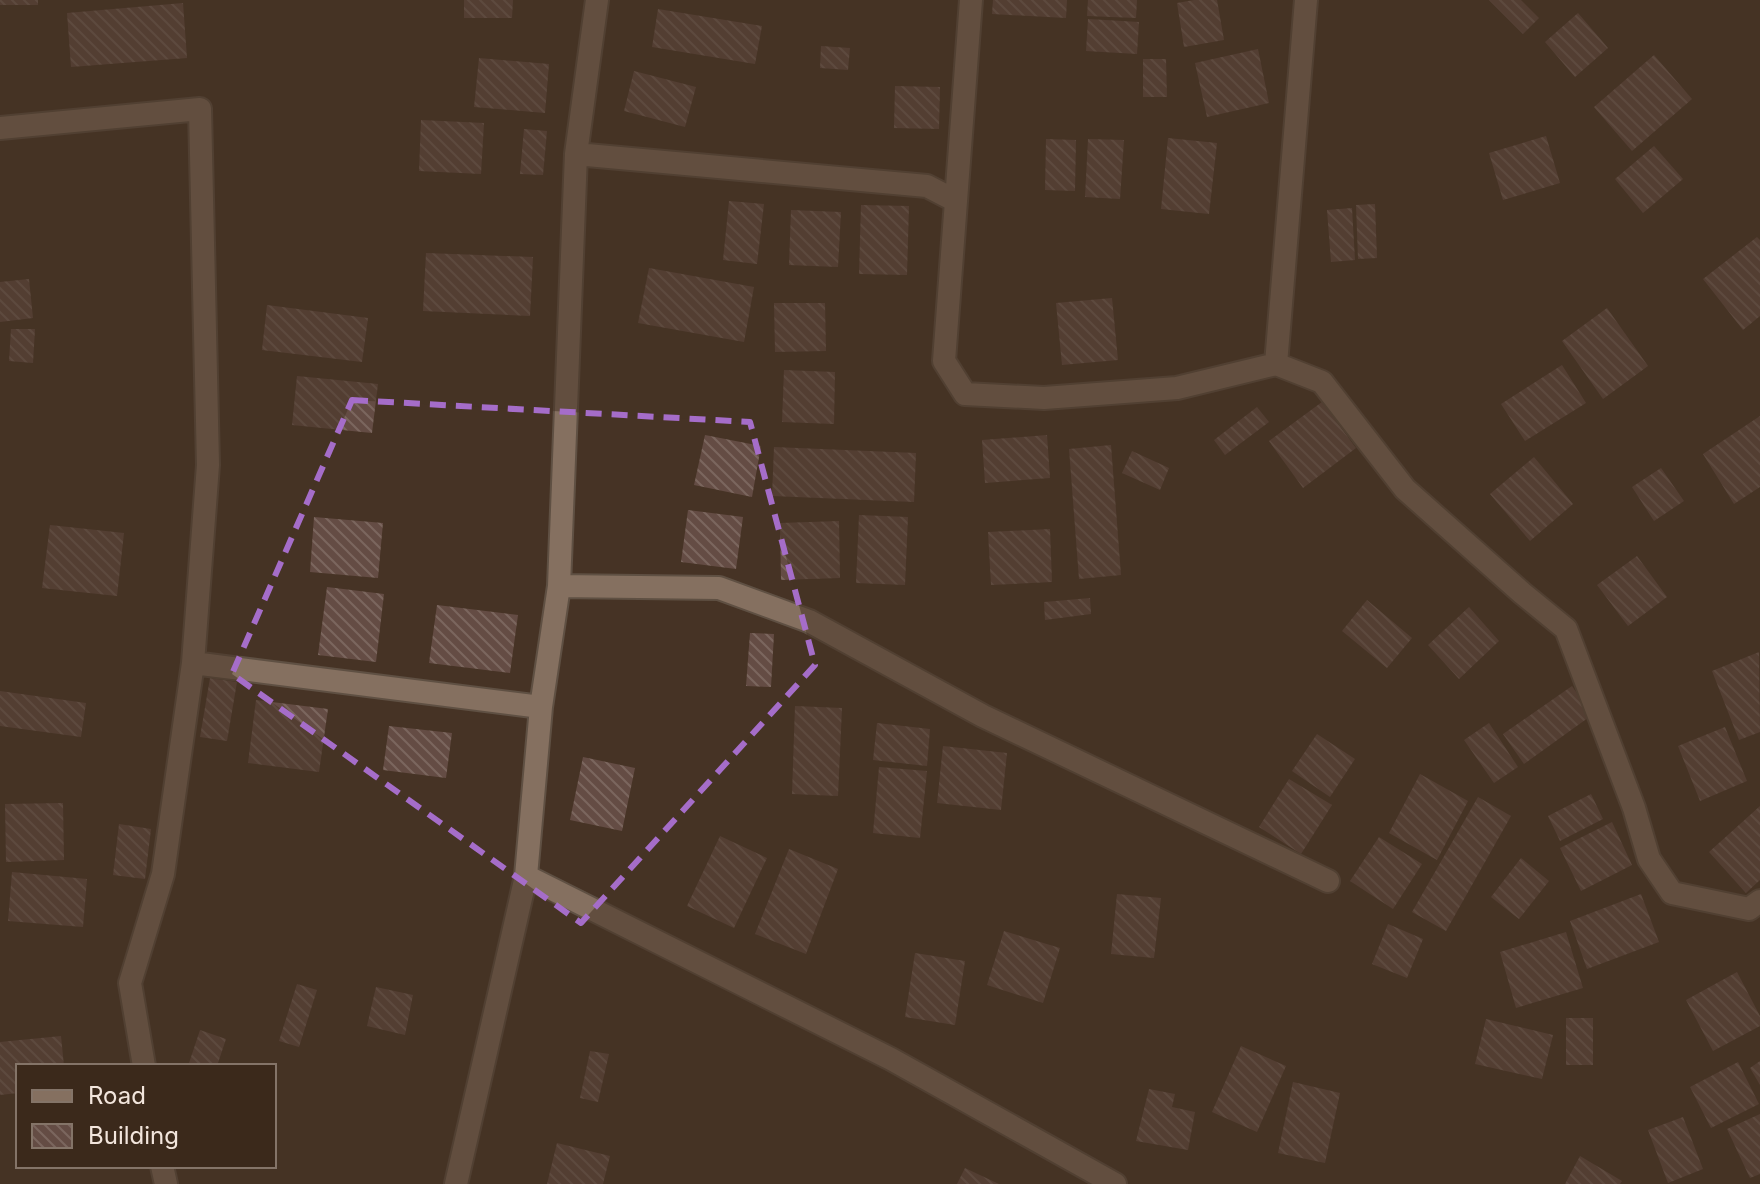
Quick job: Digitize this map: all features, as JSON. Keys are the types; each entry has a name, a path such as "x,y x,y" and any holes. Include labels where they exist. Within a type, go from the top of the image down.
{"street":[{"path":"456,1184 526,876 541,707 559,586 576,154 597,0"},
{"path":"971,0 944,361 965,394 1044,398 1177,388 1276,364 1322,382 1405,489 1566,629 1634,808 1649,859 1672,893 1749,909 1760,901"},
{"path":"1276,364 1306,0"},
{"path":"0,128 200,109 208,465 193,663 163,874 130,983 144,1064"},
{"path":"576,154 927,186 956,201"},
{"path":"559,586 719,588 809,621 983,716 1328,881"},
{"path":"193,663 541,707"},
{"path":"526,876 891,1059 1115,1184"}],"highlighted area":[{"path":"352,400 750,422 815,665 581,923 232,674"}],"building":[{"path":"0,0 38,0 38,5 0,5"},
{"path":"464,0 513,0 512,18 464,18"},
{"path":"993,0 1067,0 1066,18 992,14"},
{"path":"1088,0 1137,0 1136,18 1087,16"},
{"path":"1217,0 1224,40 1184,47 1177,3"},
{"path":"1489,0 1521,0 1539,18 1523,34"},
{"path":"183,3 187,58 71,67 67,13"},
{"path":"658,9 762,26 755,64 652,47"},
{"path":"1578,13 1608,48 1575,77 1545,42"},
{"path":"1088,19 1139,22 1137,54 1086,51"},
{"path":"821,46 850,48 848,70 820,68"},
{"path":"1258,49 1269,103 1207,117 1195,63"},
{"path":"1654,55 1692,99 1632,151 1594,107"},
{"path":"479,58 549,64 545,113 474,107"},
{"path":"1143,59 1166,59 1167,97 1143,97"},
{"path":"634,71 696,87 685,127 624,111"},
{"path":"895,86 940,87 939,129 894,128"},
{"path":"421,120 484,123 481,174 419,171"},
{"path":"524,129 547,131 543,175 520,174"},
{"path":"1546,136 1560,183 1503,200 1489,153"},
{"path":"1168,138 1217,143 1209,214 1161,209"},
{"path":"1046,139 1076,140 1075,191 1045,190"},
{"path":"1088,139 1124,140 1120,199 1085,197"},
{"path":"1654,146 1683,179 1643,213 1615,179"},
{"path":"729,201 764,204 757,264 723,260"},
{"path":"1375,204 1377,258 1358,259 1356,205"},
{"path":"861,205 909,206 907,275 859,274"},
{"path":"1352,208 1355,260 1331,262 1327,210"},
{"path":"791,210 841,212 838,267 789,265"},
{"path":"1757,237 1760,240 1760,316 1743,330 1703,279"},
{"path":"426,253 533,257 530,316 423,311"},
{"path":"649,268 754,287 744,342 638,323"},
{"path":"29,279 33,318 0,322 0,282"},
{"path":"1112,298 1118,360 1062,365 1056,303"},
{"path":"774,303 825,303 826,351 775,352"},
{"path":"267,305 368,318 362,362 262,350"},
{"path":"1607,308 1648,366 1603,399 1562,341"},
{"path":"11,329 35,329 33,363 9,361"},
{"path":"1562,365 1586,403 1525,441 1501,404"},
{"path":"784,370 835,372 834,424 782,422"},
{"path":"297,376 378,384 372,433 292,425"},
{"path":"1322,402 1356,448 1303,488 1269,441"},
{"path":"1257,407 1269,422 1225,455 1214,440"},
{"path":"1760,416 1760,487 1734,504 1703,454"},
{"path":"705,435 761,446 752,497 694,485"},
{"path":"1047,435 1050,478 985,483 982,440"},
{"path":"1111,445 1121,575 1079,579 1069,449"},
{"path":"774,447 916,453 914,502 772,496"},
{"path":"1132,451 1169,468 1160,490 1122,473"},
{"path":"1534,457 1573,504 1530,541 1490,494"},
{"path":"1661,468 1684,501 1654,521 1632,487"},
{"path":"688,510 743,517 736,569 681,562"},
{"path":"859,515 908,517 905,585 856,583"},
{"path":"314,517 383,523 378,578 310,572"},
{"path":"839,521 840,578 781,580 780,523"},
{"path":"50,525 124,533 117,596 42,588"},
{"path":"1050,529 1052,582 991,585 988,532"},
{"path":"1637,556 1667,597 1628,626 1597,585"},
{"path":"327,587 384,594 376,662 318,655"},
{"path":"1090,598 1091,614 1045,620 1044,602"},
{"path":"1367,600 1412,638 1387,668 1342,631"},
{"path":"437,605 518,615 510,673 429,663"},
{"path":"1469,607 1499,641 1459,679 1428,645"},
{"path":"750,633 774,634 771,687 746,686"},
{"path":"1759,652 1760,732 1739,740 1712,671"},
{"path":"210,678 237,682 227,741 200,737"},
{"path":"1572,686 1592,715 1524,764 1503,734"},
{"path":"0,691 86,703 81,737 0,726"},
{"path":"256,700 328,709 319,772 248,763"},
{"path":"795,706 842,708 838,796 792,794"},
{"path":"877,723 930,729 927,766 873,760"},
{"path":"1489,723 1518,767 1494,783 1464,740"},
{"path":"389,726 452,733 446,778 383,770"},
{"path":"1725,727 1747,781 1700,801 1678,746"},
{"path":"1317,734 1355,759 1330,797 1292,771"},
{"path":"943,746 1007,753 1001,810 937,803"},
{"path":"583,757 635,768 622,831 570,820"},
{"path":"879,767 927,771 920,838 873,833"},
{"path":"1420,774 1468,801 1437,860 1389,833"},
{"path":"1289,779 1332,805 1301,854 1259,827"},
{"path":"1591,794 1603,819 1560,841 1548,816"},
{"path":"1478,797 1511,816 1446,931 1412,912"},
{"path":"63,803 64,860 6,862 5,804"},
{"path":"1760,806 1760,880 1746,893 1709,852"},
{"path":"1612,822 1632,865 1581,891 1560,848"},
{"path":"119,824 151,829 145,879 113,875"},
{"path":"720,836 767,858 734,928 687,906"},
{"path":"1379,837 1422,864 1393,909 1350,881"},
{"path":"789,849 838,869 806,954 755,934"},
{"path":"1521,858 1549,881 1519,919 1491,897"},
{"path":"12,872 87,879 83,927 8,921"},
{"path":"1117,894 1161,898 1154,958 1111,954"},
{"path":"1641,894 1659,942 1587,969 1570,921"},
{"path":"1388,924 1423,939 1407,978 1372,964"},
{"path":"1004,931 1060,948 1043,1003 987,985"},
{"path":"1566,932 1583,988 1516,1008 1500,952"},
{"path":"915,953 965,961 955,1025 905,1017"},
{"path":"1737,972 1760,1016 1760,1026 1713,1051 1686,1000"},
{"path":"297,984 317,990 299,1047 279,1041"},
{"path":"376,987 413,995 405,1035 367,1026"},
{"path":"1566,1018 1593,1018 1593,1065 1566,1065"},
{"path":"1486,1019 1553,1035 1542,1079 1475,1064"},
{"path":"200,1030 226,1039 218,1064 189,1064"},
{"path":"61,1036 64,1064 16,1064 16,1093 0,1095 0,1042"},
{"path":"1241,1046 1286,1066 1257,1132 1212,1112"},
{"path":"590,1051 609,1054 598,1102 580,1098"},
{"path":"1760,1061 1760,1085 1750,1068"},
{"path":"1738,1062 1759,1104 1711,1128 1690,1087"},
{"path":"1293,1082 1340,1093 1325,1163 1278,1153"},
{"path":"1149,1089 1175,1094 1172,1107 1195,1112 1188,1150 1136,1141"},
{"path":"1760,1114 1760,1174 1750,1178 1727,1129"},
{"path":"1683,1117 1703,1169 1668,1183 1648,1130"},
{"path":"557,1143 610,1156 603,1184 547,1184"},
{"path":"1580,1156 1622,1181 1620,1184 1565,1184"},
{"path":"965,1168 999,1184 957,1184"}]}
